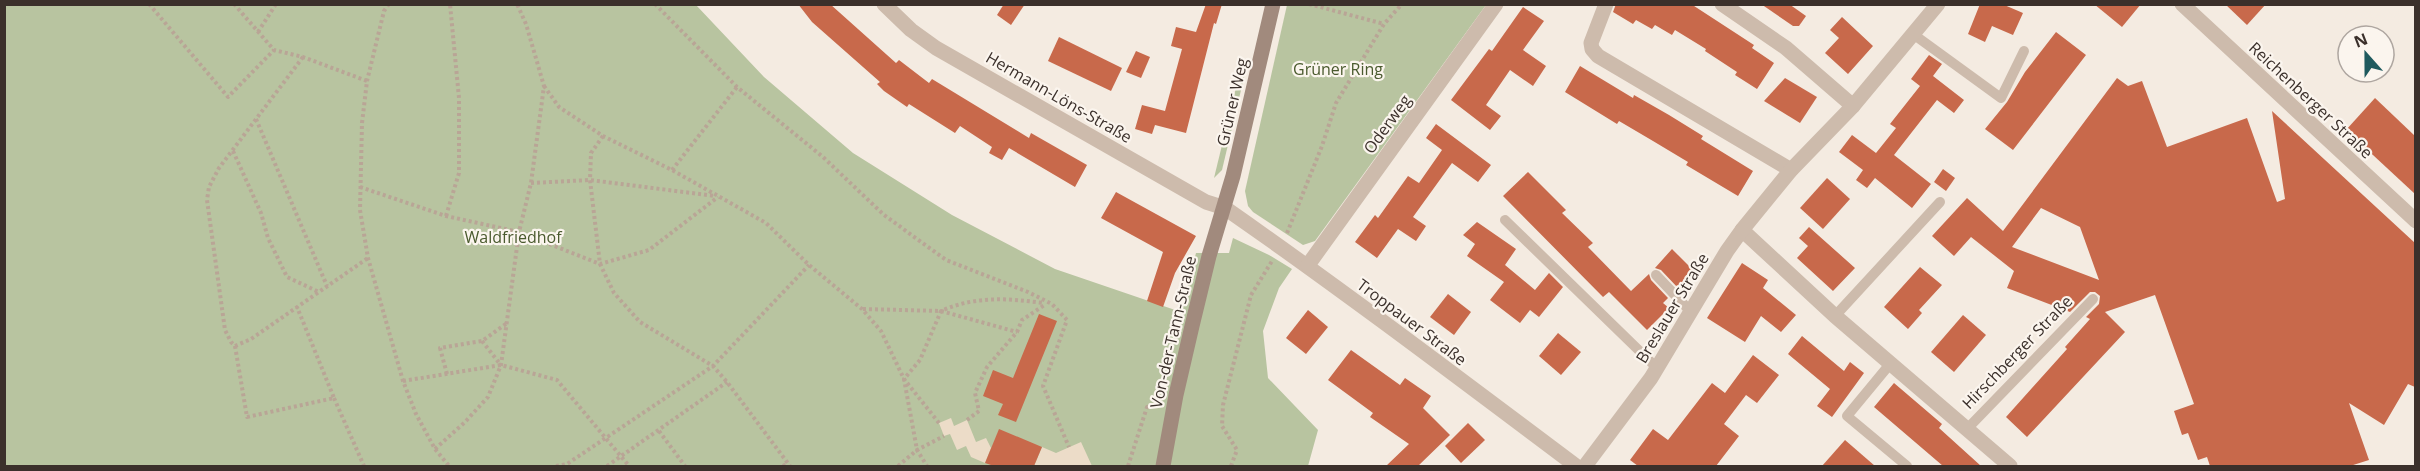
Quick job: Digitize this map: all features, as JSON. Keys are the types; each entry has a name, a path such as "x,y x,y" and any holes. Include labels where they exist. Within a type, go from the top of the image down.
{"street":[{"name":"Hermann-Löns-Straße","path":"884,4 911,30 936,48 1206,202 1225,208"},
{"name":"Grüner Weg","path":"1225,208 1274,4"},
{"name":"Oderweg","path":"1308,266 1496,4"},
{"path":"1606,4 1592,43 1592,50 1598,56 1791,170"},
{"path":"1722,4 1786,48 1853,106"},
{"name":"Breslauer Straße","path":"1585,466 1657,368 1742,230 1791,170 1853,106 1938,4"},
{"name":"Reichenberger Straße","path":"2182,4 2415,221"},
{"name":"Troppauer Straße","path":"1225,208 1308,266 1576,466"},
{"name":"Von-der-Tann-Straße","path":"1163,466 1176,395 1209,256 1225,208"},
{"name":"Hirschberger Straße","path":"1742,230 1835,316 2010,466"}],"lane":[{"path":"1913,34 2001,98 2024,51"},
{"path":"1835,316 1940,202"},
{"path":"1505,220 1657,368"},
{"path":"1656,275 1691,312"},
{"name":"Hirschberger Straße","path":"1966,430 2093,299"},
{"path":"1890,364 1847,416 1907,466"}],"path":[{"path":"149,4 228,97 274,50"},
{"path":"234,4 274,50 303,57 367,81"},
{"path":"258,32 276,4"},
{"path":"389,4 384,11 367,81 362,123 360,210 368,258 403,381 416,414 435,449 448,466"},
{"path":"446,216 459,173 459,98 450,4"},
{"path":"517,4 526,24 544,86 559,107 603,136 672,170 766,223 809,265 862,309 880,331 904,379 939,423"},
{"path":"655,4 737,87 823,157 884,215 946,260 1028,292 1047,303"},
{"path":"1309,4 1384,24"},
{"path":"1231,466 1237,450 1222,426 1223,405 1251,295 1281,247 1318,156 1336,103 1384,24 1402,4"},
{"path":"303,57 233,150 209,187 207,200 225,330 235,346 247,417 334,398"},
{"path":"435,449 488,397 501,365 519,232 531,183 544,86"},
{"path":"672,170 737,87"},
{"path":"256,119 327,286"},
{"path":"603,136 591,153 590,180 600,264 614,293 640,322 713,366 789,465 783,466"},
{"path":"233,150 261,213 268,238 287,277 319,292"},
{"path":"531,183 590,180 718,197"},
{"path":"360,187 446,216 519,232 600,264 650,250 718,197"},
{"path":"235,346 251,339 368,258"},
{"path":"556,466 567,464 713,366 809,265"},
{"path":"904,379 920,360 941,311 960,302 1003,297 1052,304 1067,320 1043,386 1069,447"},
{"path":"967,420 979,411 975,393 987,367 1017,332 1022,320 1047,303"},
{"path":"297,307 364,466"},
{"path":"862,309 941,311 1017,332"},
{"path":"447,374 440,348 482,341 507,323"},
{"path":"482,341 501,365"},
{"path":"403,381 501,365 557,380 629,466"},
{"path":"904,379 917,450 927,466"},
{"path":"608,466 727,382"},
{"path":"658,430 685,466"},
{"path":"898,466 917,450 944,436"}],"green space":[{"name":"Waldfriedhof","path":"4,5 696,5 764,77 853,153 952,215 1055,269 1181,312 1196,253 1229,253 1233,238 1292,269 1279,288 1263,331 1268,378 1318,430 1308,466 5,466"},
{"name":"Grüner Ring","path":"1287,5 1486,5 1315,241 1303,245 1253,212 1248,206 1245,191"},
{"path":"1241,67 1246,69 1222,170 1214,178"}],"shaded area":[{"path":"951,418 954,426 967,420 976,442 986,438 991,448 985,463 971,457 966,446 957,450 950,434 944,436 939,423"},
{"path":"1081,442 1092,466 1034,466 1042,447 1056,453"}],"building":[{"path":"798,4 830,4 896,63 899,60 929,83 932,79 1029,138 1031,133 1087,165 1075,187 1009,148 1002,160 989,153 992,147 960,126 955,133 909,104 907,107 884,91 877,84 880,82 812,22"},
{"path":"1004,4 1025,4 1011,25 997,15"},
{"path":"1206,4 1222,4 1216,24 1214,23 1186,133 1155,125 1152,134 1135,129 1142,105 1165,111 1182,49 1171,46 1176,27 1196,32"},
{"path":"1616,4 1691,4 1754,45 1752,48 1774,63 1757,89 1735,75 1737,72 1705,51 1706,49 1675,30 1672,35 1655,25 1652,29 1636,20 1633,24 1613,12"},
{"path":"1761,4 1789,4 1806,16 1799,26 1793,26"},
{"path":"1980,4 2002,4 2023,13 2013,35 1992,26 1985,42 1968,34"},
{"path":"2094,4 2141,4 2122,27"},
{"path":"2225,4 2266,4 2247,25"},
{"path":"1523,7 1544,21 1523,50 1546,66 1533,86 1510,70 1486,105 1501,116 1490,130 1451,100 1489,49 1492,51"},
{"path":"1842,17 1873,46 1848,74 1825,53 1839,38 1830,30"},
{"path":"2056,32 2086,55 2013,150 1985,129 2007,102 2025,72"},
{"path":"1059,37 1122,68 1111,91 1048,61"},
{"path":"1136,51 1150,57 1141,78 1126,72"},
{"path":"1929,55 1942,64 1933,76 1964,100 1954,113 1937,100 1894,155 1931,184 1912,208 1875,178 1867,188 1856,180 1863,170 1839,152 1852,135 1876,153 1896,128 1890,124 1920,86 1911,79"},
{"path":"1580,66 1633,98 1634,95 1669,115 1703,136 1701,139 1753,171 1738,196 1686,165 1688,162 1619,121 1617,124 1565,92"},
{"path":"1785,78 1817,97 1800,123 1764,101"},
{"path":"2117,78 2128,86 2142,81 2167,147 2247,118 2277,202 2285,199 2272,111 2415,243 2415,387 2408,384 2384,425 2349,403 2369,460 2350,466 2210,466 2207,457 2198,460 2188,433 2182,435 2174,411 2194,404 2155,295 2105,312 2125,332 2027,437 2006,417 2067,349 2065,347 2090,319 2086,317 2099,304 2100,296 2095,292 2090,292 2070,312 2007,288 2014,271 1971,237 1954,256 1932,236 1967,198 2003,231","holes":["2041,208 2080,227 2099,280 2012,247"]},
{"path":"2375,98 2415,136 2415,194 2346,130"},
{"path":"1436,124 1491,165 1478,182 1452,163 1413,217 1426,226 1416,241 1398,229 1377,258 1355,242 1375,215 1378,218 1408,176 1419,183 1442,150 1426,138"},
{"path":"1943,169 1955,178 1946,191 1934,182"},
{"path":"1528,172 1566,210 1562,213 1593,243 1588,247 1631,291 1649,274 1651,280 1668,298 1663,303 1669,308 1647,330 1609,292 1603,297 1503,196"},
{"path":"1827,178 1850,199 1823,229 1800,208"},
{"path":"1116,192 1196,236 1175,273 1163,307 1147,301 1163,252 1101,218"},
{"path":"1477,222 1516,249 1505,265 1535,290 1549,273 1563,287 1539,317 1530,310 1520,323 1490,300 1504,282 1467,256 1475,244 1463,235"},
{"path":"1809,227 1855,268 1833,291 1797,258 1808,246 1799,238"},
{"path":"1672,249 1695,272 1678,288 1661,270 1655,268"},
{"path":"1742,263 1768,280 1763,288 1796,315 1781,332 1761,316 1745,342 1707,318"},
{"path":"1920,267 1942,285 1919,310 1922,313 1908,329 1884,307"},
{"path":"1448,294 1471,312 1454,335 1430,317"},
{"path":"1308,310 1328,327 1306,354 1286,338"},
{"path":"1039,314 1057,321 1016,422 998,415 1003,404 983,396 993,370 1013,378"},
{"path":"1963,315 1986,335 1954,372 1931,352"},
{"path":"1558,333 1581,352 1561,375 1539,356"},
{"path":"1802,336 1844,371 1850,362 1864,373 1832,417 1817,406 1830,389 1788,354"},
{"path":"1351,350 1400,385 1405,378 1431,396 1423,408 1450,435 1418,466 1386,466 1409,444 1370,417 1373,413 1328,380"},
{"path":"1753,355 1779,375 1757,403 1746,395 1724,424 1739,436 1716,466 1638,466 1630,460 1653,429 1668,440 1712,383 1725,393"},
{"path":"1894,383 1942,424 1939,428 1981,466 1943,466 1874,407"},
{"path":"1468,423 1485,440 1461,463 1445,446"},
{"path":"999,429 1042,447 1034,466 994,466 985,463"},
{"path":"1845,440 1875,466 1822,466"}]}
